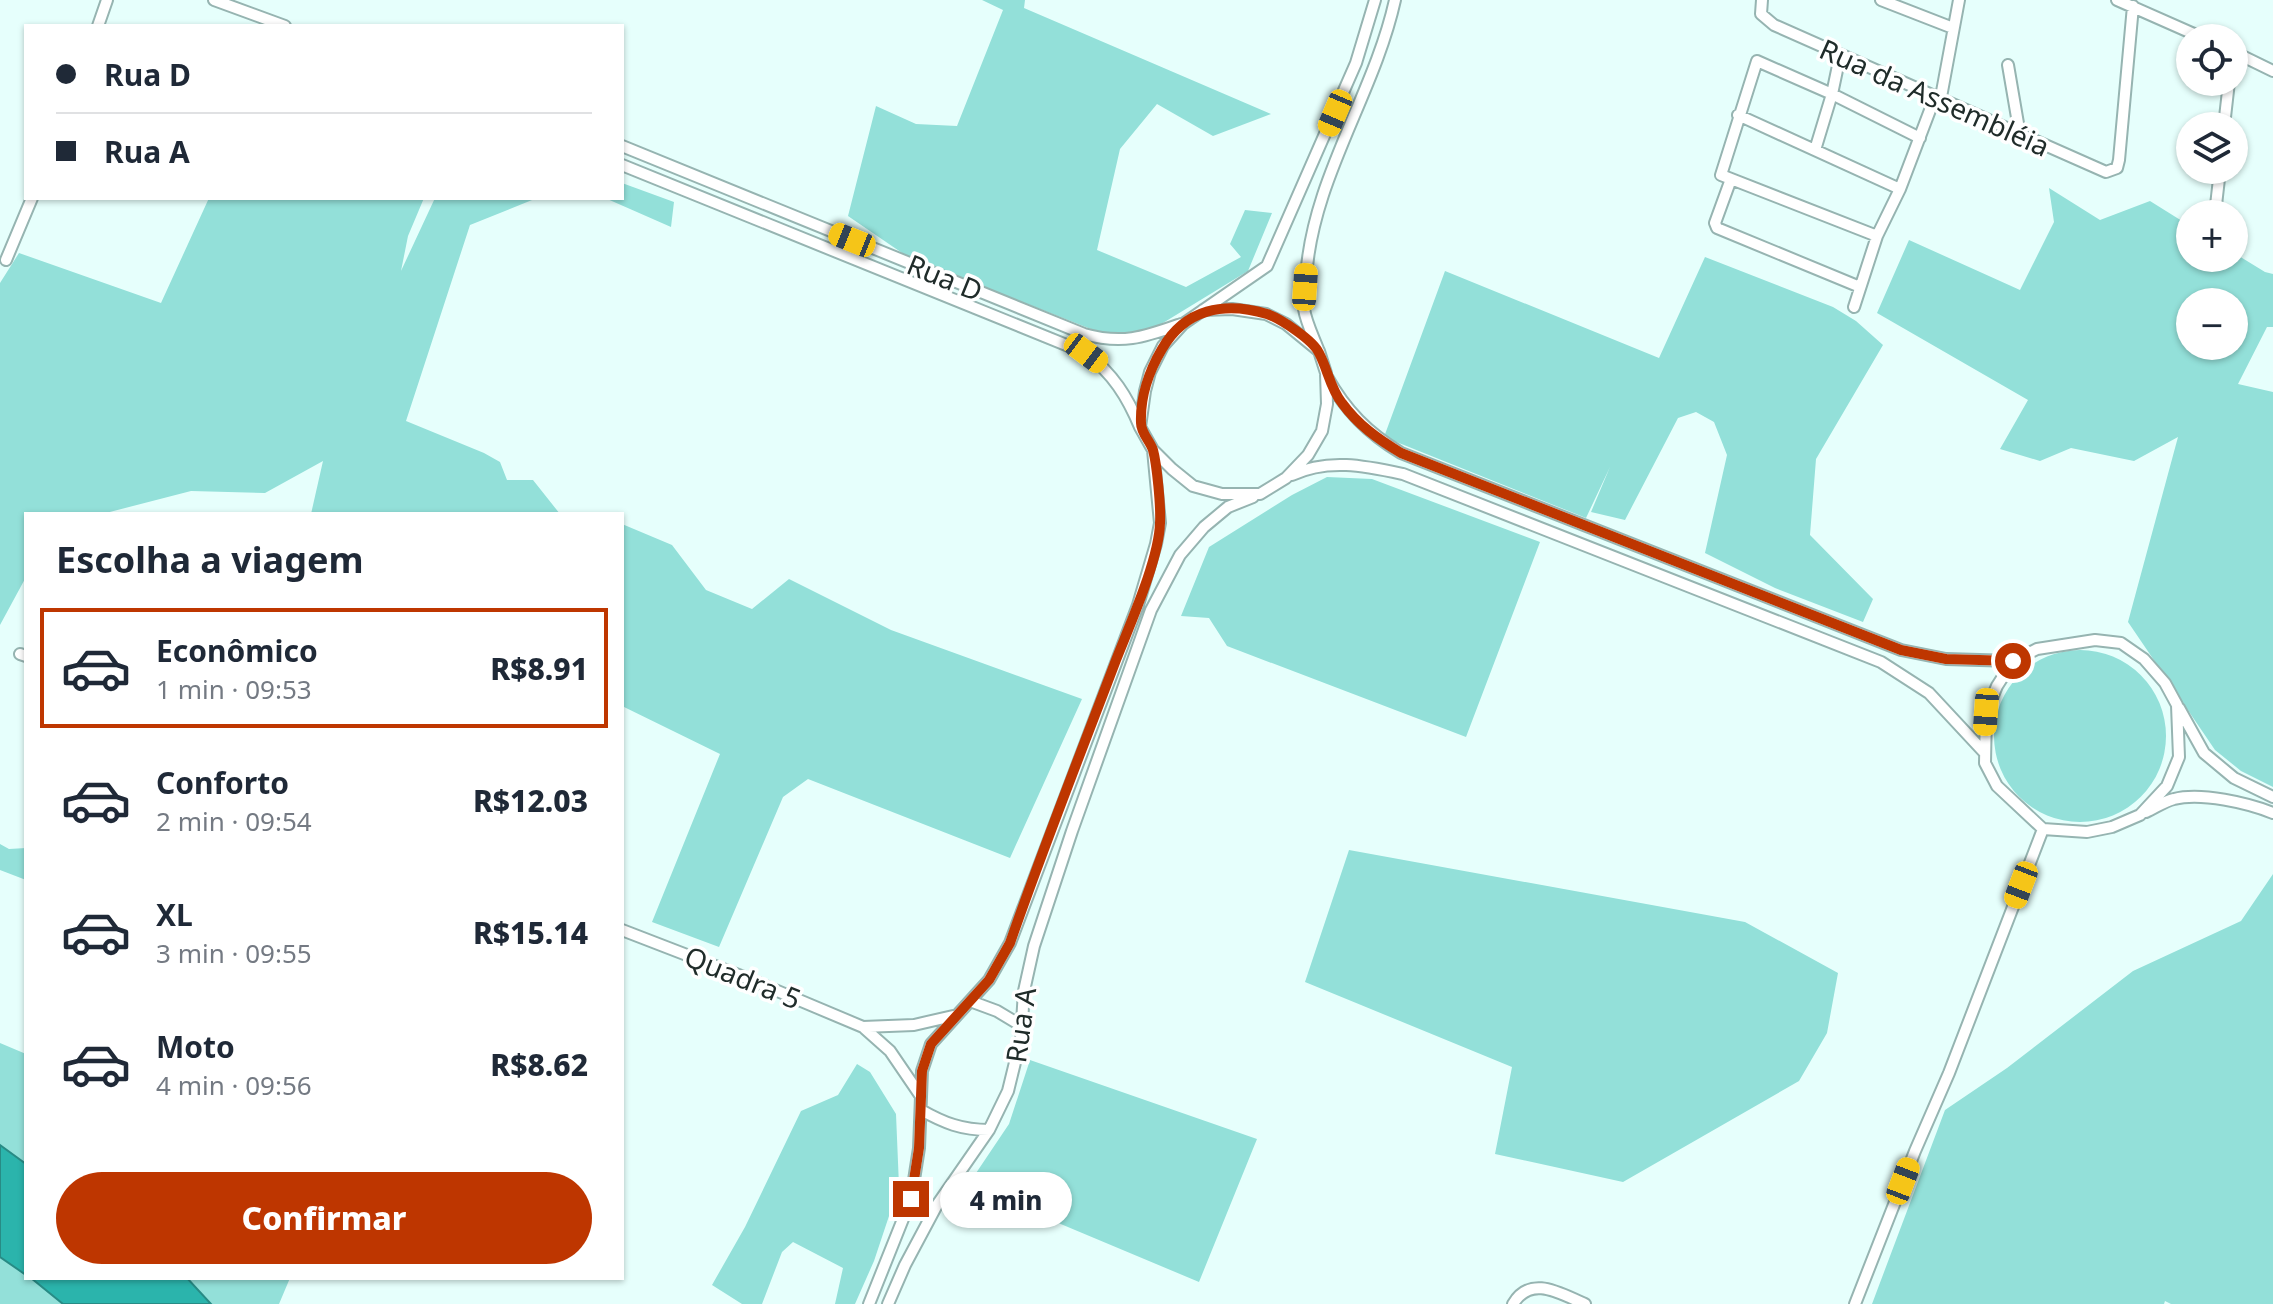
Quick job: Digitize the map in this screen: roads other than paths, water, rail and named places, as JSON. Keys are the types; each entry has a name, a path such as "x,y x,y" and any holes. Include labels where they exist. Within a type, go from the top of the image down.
{"street":[{"path":"99,24 107,0"},
{"path":"214,0 280,24"},
{"path":"1395,0 1375,65 1332,168 1307,263 1304,309 1326,373 1340,401 1372,435 1401,453 1901,650 1946,659 2013,661 2037,649 2062,644 2095,640 2121,643 2144,659 2165,683 2204,753 2234,778 2273,797"},
{"name":"Rua da Assembléia","path":"1762,0 1761,14 1766,20 1840,56 2106,172 2117,168 2119,160 2140,5"},
{"path":"1881,0 1953,28"},
{"path":"1854,307 1877,236 1938,97 1959,0"},
{"path":"2117,0 2140,5 2176,24"},
{"path":"1392,15 1374,5 1356,63 1267,266 1183,324 1163,346 1150,372 1140,427 1153,450 1193,486 1222,494 1260,494 1309,467 1346,464 1403,474 1881,662 1929,693 1983,751"},
{"path":"1815,150 1840,56"},
{"path":"2248,59 2273,71"},
{"path":"1877,236 1721,175 1757,61 1920,138"},
{"path":"2008,65 2020,135"},
{"path":"1738,115 1900,189"},
{"name":"Rua D","path":"624,147 785,215 1105,340 1134,340 1183,324"},
{"name":"Rua D","path":"624,166 1086,353 1106,368 1125,393 1140,427"},
{"path":"1731,179 1715,223 1717,228 1860,287"},
{"path":"6,260 31,200"},
{"path":"782,230 785,215"},
{"path":"1203,310 1232,309 1266,314 1286,324 1319,351"},
{"path":"1286,478 1308,455 1322,431 1327,404 1326,373"},
{"name":"Rua A","path":"869,1304 911,1199 919,1148 922,1071 931,1044 953,1016 989,980 1010,943 1138,605 1160,523 1153,450"},
{"name":"Rua A","path":"888,1304 937,1205 989,1130 1008,1091 1016,1067 1024,991 1034,946 1151,610 1180,555 1204,527 1228,507 1260,494"},
{"path":"1723,600 1730,584"},
{"path":"2013,661 1997,686 1986,712 1985,763 1997,786 2043,829 2087,832 2112,827 2175,799 2216,799 2253,805 2273,813"},
{"path":"1101,699 1117,704"},
{"path":"2140,815 2167,786 2179,757 2177,705"},
{"path":"1855,1304 2043,829"},
{"name":"Quadra 5","path":"624,931 863,1027 890,1051 920,1095"},
{"path":"970,1001 997,1011 1022,1026"},
{"name":"Quadra 5","path":"863,1027 914,1025 953,1016"},
{"path":"921,1110 945,1124 969,1130 989,1130"},
{"path":"1513,1304 1526,1290 1541,1286 1585,1304"}]}
